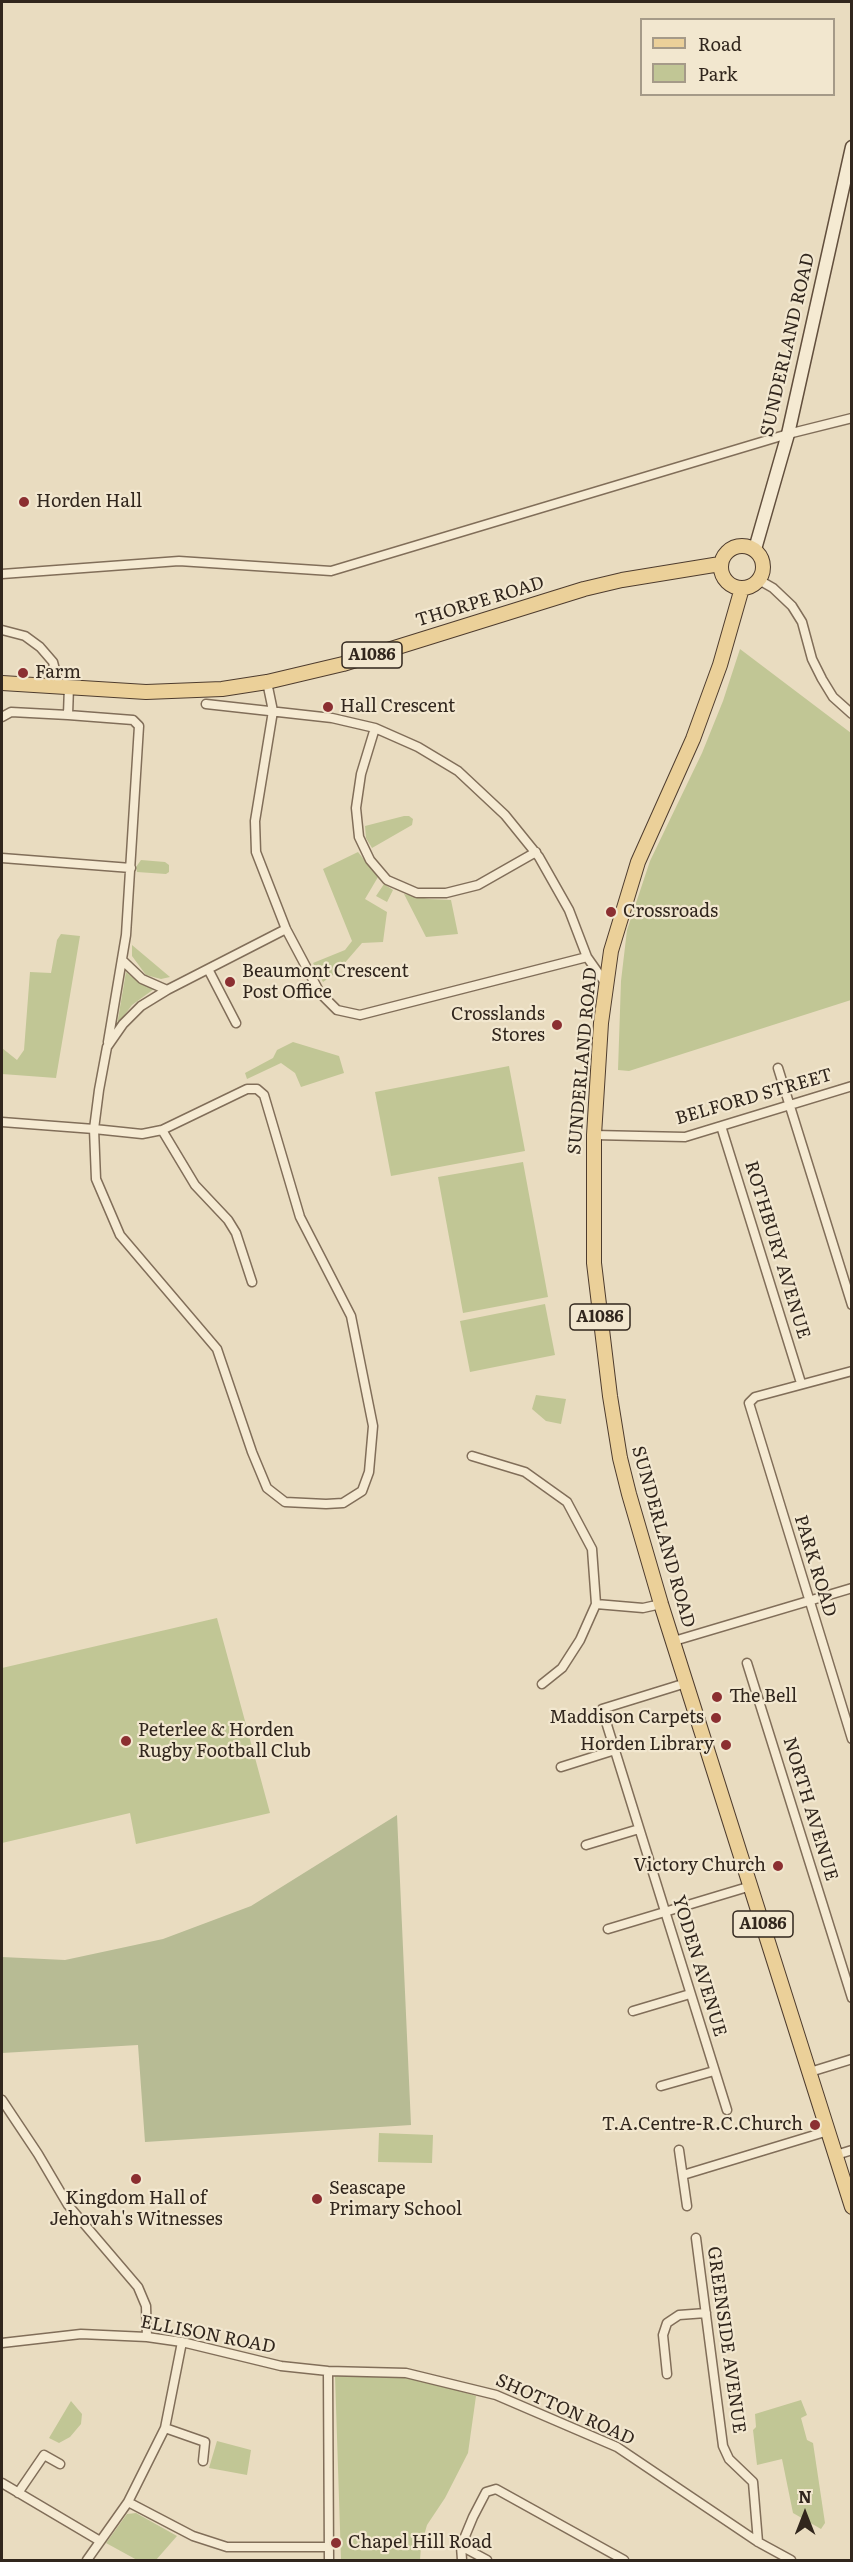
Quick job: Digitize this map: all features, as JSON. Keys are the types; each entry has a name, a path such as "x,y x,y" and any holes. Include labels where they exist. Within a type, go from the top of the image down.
{"main road":[{"name":"SUNDERLAND ROAD","path":"755,549 788,434 852,147"},
{"path":"736,546 747,546 755,549 763,565 759,580 742,588 735,587 725,580 720,564 723,556 736,546"},
{"name":"THORPE ROAD","path":"2,683 180,692 267,682 343,664 584,589 622,580 720,564"},
{"name":"SUNDERLAND ROAD","path":"742,588 720,665 693,739 635,871 611,951 599,1046 594,1135 594,1263 620,1458 661,1604 852,2207"}],"street":[{"path":"2,574 179,561 331,571 788,434 852,418"},
{"path":"759,580 773,588 792,606 802,622 812,659 822,679 833,697 852,714"},
{"path":"2,630 26,636 53,662 64,686 68,716"},
{"path":"267,682 273,711 255,821 256,852 286,929 320,993 337,1010 360,1015 587,957"},
{"path":"206,704 332,718 375,728 418,747 458,771 505,815 536,852 570,910 587,957 606,984"},
{"path":"2,717 11,712 133,720 139,726 123,960 94,1129 96,1179 120,1235 217,1349 252,1452 267,1488 285,1502 326,1504 343,1503 362,1491 369,1472 373,1426 351,1316 300,1217 264,1095 257,1089 247,1089 162,1130 142,1134 94,1129 2,1122"},
{"path":"375,728 361,774 356,808 358,837 370,860 387,880 417,893 446,893 477,885 536,852"},
{"path":"2,858 130,868"},
{"path":"107,1047 123,1024 141,1006 167,990 286,929"},
{"path":"123,960 142,979 167,990"},
{"path":"208,969 236,1023"},
{"path":"778,1068 852,1305"},
{"name":"BELFORD STREET","path":"594,1135 685,1137 852,1086"},
{"name":"ROTHBURY AVENUE","path":"721,1126 801,1383"},
{"path":"162,1130 195,1185 228,1220 236,1233 252,1282"},
{"path":"801,1383 852,1371"},
{"name":"PARK ROAD","path":"801,1383 754,1397 748,1403 852,1739"},
{"path":"472,1456 525,1472 567,1502 592,1549 596,1604 580,1640 562,1668 542,1683"},
{"path":"674,1641 852,1588"},
{"path":"596,1604 643,1608 661,1604"},
{"name":"NORTH AVENUE","path":"747,1664 852,1998"},
{"name":"YODEN AVENUE","path":"686,1683 602,1709 727,2110"},
{"path":"561,1767 615,1750"},
{"path":"586,1845 639,1829"},
{"path":"608,1929 751,1886"},
{"path":"633,2011 690,1994"},
{"path":"810,2072 852,2059"},
{"path":"661,2086 714,2071"},
{"path":"2,2100 68,2205 138,2287 146,2306 147,2337"},
{"path":"682,2175 828,2132"},
{"path":"679,2150 687,2206"},
{"path":"836,2155 852,2150"},
{"name":"GREENSIDE AVENUE","path":"696,2238 723,2446 729,2459 753,2482 758,2542"},
{"path":"667,2374 663,2335 667,2323 679,2315 706,2313"},
{"name":"ELLISON ROAD","path":"2,2343 81,2334 147,2337 182,2342 281,2366 333,2371 406,2373"},
{"path":"87,2560 128,2502 165,2428 182,2342"},
{"path":"329,2560 333,2371"},
{"name":"SHOTTON ROAD","path":"406,2373 496,2395 617,2447 758,2542 790,2560"},
{"path":"165,2428 205,2442 203,2461"},
{"path":"18,2493 44,2455 60,2464"},
{"path":"2,2482 100,2541"},
{"path":"462,2560 461,2546 473,2517 486,2492 496,2489 624,2560"},
{"path":"128,2502 193,2536 227,2547 329,2547"},
{"path":"461,2546 487,2560"}],"green space":[{"path":"740,649 851,733 851,1000 629,1071 618,1070 621,981 627,930 650,861 702,753 723,701"},
{"path":"404,816 413,819 412,825 372,848 366,838 365,826"},
{"path":"358,852 378,877 365,899 387,912 383,942 362,943 336,973 323,982 313,963 345,950 352,941 323,869"},
{"path":"141,860 165,862 169,865 169,872 166,874 137,872 136,867"},
{"path":"384,884 393,890 387,902 376,896"},
{"path":"404,894 451,900 458,934 426,937"},
{"path":"61,934 80,936 56,1078 2,1074 2,1048 17,1060 24,1050 30,972 51,973 57,940"},
{"path":"132,945 170,977 161,979 146,975 132,956"},
{"path":"126,972 140,983 154,989 132,1005 117,1025"},
{"path":"293,1042 339,1056 344,1073 301,1087 295,1073 281,1063 247,1079 245,1073 273,1058 277,1050"},
{"path":"509,1066 525,1151 391,1176 375,1092"},
{"path":"523,1162 548,1297 463,1313 438,1177"},
{"path":"545,1304 555,1355 470,1372 460,1321"},
{"path":"536,1395 566,1399 561,1424 546,1421 532,1409"},
{"name":"Peterlee & Horden Rugby Football Club","path":"217,1618 270,1813 136,1844 130,1813 2,1843 2,1668"},
{"path":"397,1815 411,2125 145,2142 138,2045 2,2053 2,1957 65,1960 163,1939 251,1906"},
{"path":"379,2133 433,2135 432,2163 378,2162"},
{"path":"335,2376 403,2377 476,2396 468,2453 445,2498 427,2525 420,2560 341,2560"},
{"path":"801,2400 807,2415 801,2418 807,2440 813,2443 825,2523 821,2529 793,2513 782,2459 757,2465 753,2430 756,2427 755,2414"},
{"path":"71,2401 82,2414 81,2424 70,2437 59,2443 49,2438"},
{"path":"217,2441 251,2450 247,2475 209,2468"},
{"path":"136,2513 177,2536 156,2560 137,2560 106,2543 127,2514"}],"place":[{"name":"Horden Hall","path":"24,502"},
{"name":"Farm","path":"23,673"},
{"name":"Hall Crescent","path":"328,707"},
{"name":"Crossroads","path":"611,912"},
{"name":"Beaumont Crescent Post Office","path":"230,982"},
{"name":"Crosslands Stores","path":"557,1025"},
{"name":"The Bell","path":"717,1697"},
{"name":"Maddison Carpets","path":"716,1718"},
{"name":"Peterlee & Horden Rugby Football Club","path":"126,1741"},
{"name":"Horden Library","path":"726,1745"},
{"name":"Victory Church","path":"778,1866"},
{"name":"T.A.Centre-R.C.Church","path":"815,2125"},
{"name":"Kingdom Hall of Jehovah's Witnesses","path":"136,2179"},
{"name":"Seascape Primary School","path":"317,2199"},
{"name":"Chapel Hill Road","path":"336,2543"}]}
